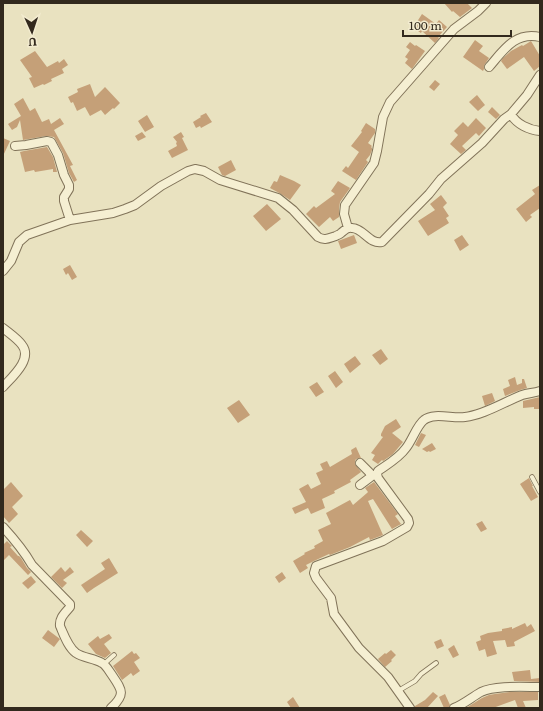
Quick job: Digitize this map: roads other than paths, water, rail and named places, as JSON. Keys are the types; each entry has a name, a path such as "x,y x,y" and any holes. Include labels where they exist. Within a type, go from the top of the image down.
{"street":[{"path":"348,228 344,214 345,205 374,163 378,151 383,117 390,102 420,70 454,29 486,3"},
{"path":"489,67 510,43 520,38 530,36 540,37"},
{"path":"3,271 11,261 19,242 27,235 70,220 125,210 135,205 161,186 188,171 195,169 204,171 220,180 236,186 265,193 278,198 294,210 321,239 329,239 341,234 348,228 354,228 375,242 382,242 429,194 441,179 482,143 504,119 511,114 527,95 540,75"},
{"path":"511,114 514,120 521,125 540,131"},
{"path":"15,146 46,141 51,142 58,155 64,175 69,185 64,201 70,220"},
{"path":"3,328 22,345 26,353 24,361 3,387"},
{"path":"360,485 394,461 403,452 420,423 428,417 465,417 476,415 523,395 540,391"},
{"path":"360,463 378,478 408,519 408,526 382,541 316,566 314,573 331,598 334,614 359,648 388,677 410,708"},
{"path":"3,528 13,537 32,565 70,604 70,607 61,618 60,626 71,648 78,654 104,664 120,687 121,696 119,700 110,708"},
{"path":"454,708 489,689 540,687"}],"lane":[{"path":"532,477 540,492"},
{"path":"104,664 114,655"},
{"path":"398,691 415,681 421,674 436,663"}]}
